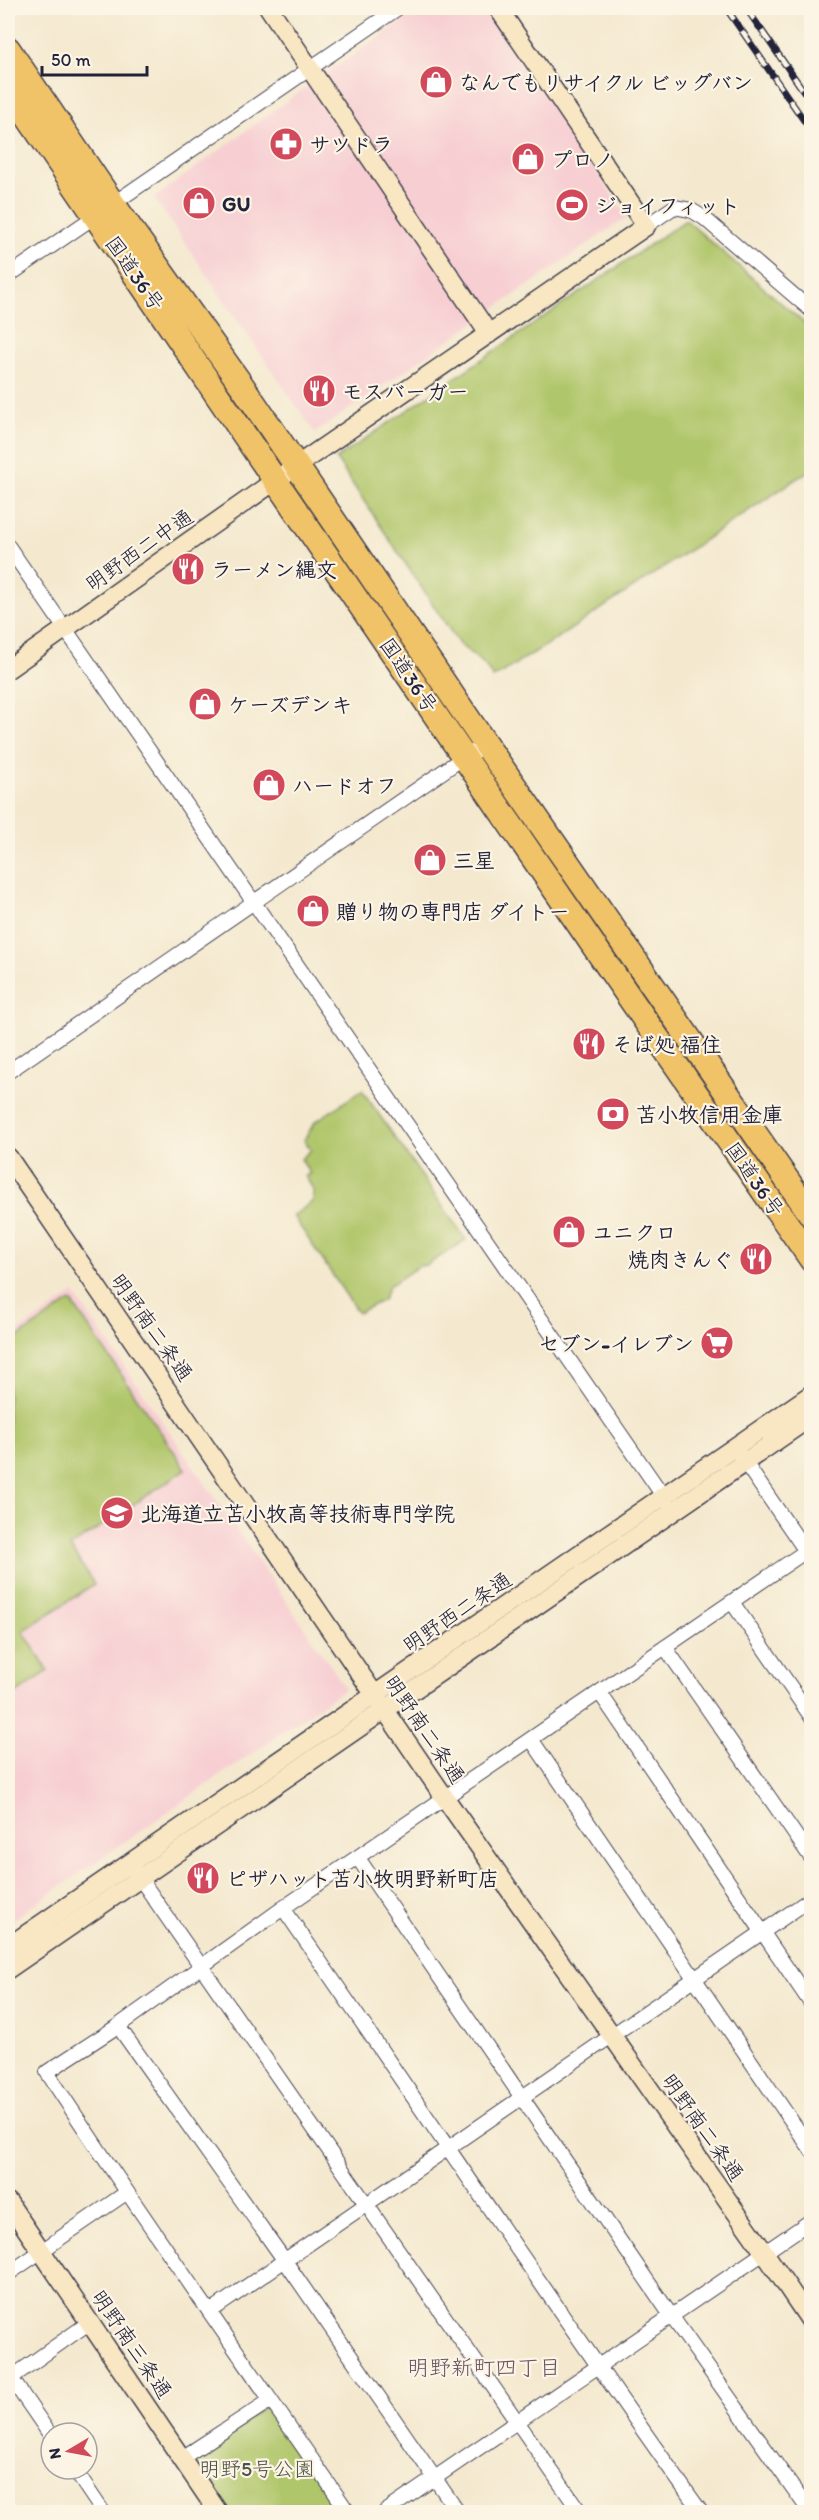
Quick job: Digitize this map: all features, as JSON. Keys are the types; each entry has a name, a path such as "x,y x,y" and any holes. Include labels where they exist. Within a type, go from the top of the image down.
{"highway":[{"name":"国道36号","path":"8,49 104,210"},
{"name":"国道36号","path":"8,88 104,210 286,473 486,745 812,1216"},
{"name":"国道36号","path":"286,473 464,757 812,1260"}],"street":[{"path":"269,8 489,334"},
{"path":"8,276 398,8"},
{"path":"498,8 646,226 674,207 691,210 704,218 812,311"},
{"name":"明野西二中通","path":"8,669 286,473 646,226"},
{"path":"8,546 674,1512"},
{"path":"8,1072 464,757 486,745"},
{"name":"明野南二条通","path":"8,1157 385,1711 765,2252 812,2323"},
{"name":"明野西二条通","path":"8,1969 674,1512 812,1394"},
{"name":"明野西二条通","path":"8,1947 664,1497 812,1416"},
{"path":"348,2512 211,2311 126,2193 46,2072 118,2026 283,1908 665,1647 732,1602 809,1555 740,1455"},
{"path":"732,1602 812,1718"},
{"path":"665,1647 812,1859"},
{"path":"600,1693 812,2005"},
{"path":"531,1739 812,2151"},
{"path":"358,1858 524,2097 672,2317 810,2512"},
{"path":"130,1863 580,2512"},
{"path":"211,2311 612,2037 695,1977 812,1899"},
{"path":"283,1908 450,2148 598,2368 701,2512"},
{"path":"118,2026 285,2261 458,2512"},
{"path":"8,2274 126,2193"},
{"name":"明野南三条通","path":"8,2202 218,2512"},
{"path":"385,2512 812,2220"},
{"path":"40,2421 9,2379 90,2322"},
{"path":"182,2458 271,2400"},
{"path":"82,2481 103,2512"}],"shaded area":[{"path":"421,8 486,8 627,217 315,433 154,198 299,92"},
{"name":"北海道立苫小牧高等技術専門学院","path":"74,1293 346,1688 8,1923 8,1338"}],"green space":[{"path":"686,220 811,329 811,469 553,641 493,678 485,665 459,644 336,459"},
{"path":"362,1090 466,1240 389,1286 383,1300 358,1313 293,1216 313,1201 313,1189 305,1176 310,1174 301,1159 311,1150 304,1140 315,1122"},
{"path":"71,1301 186,1469 70,1547 94,1584 23,1631 48,1671 8,1699 8,1344"},
{"name":"明野5号公園","path":"268,2405 342,2512 226,2512 189,2460"}],"railway":[{"path":"726,8 812,132"},
{"path":"746,8 812,103"}],"place":[{"name":"なんでもリサイクル ビッグバン","path":"436,82"},
{"name":"サツドラ","path":"286,144"},
{"name":"プロノ","path":"528,159"},
{"name":"GU","path":"199,203"},
{"name":"ジョイフィット","path":"572,205"},
{"name":"モスバーガー","path":"319,391"},
{"name":"ラーメン縄文","path":"188,569"},
{"name":"ケーズデンキ","path":"205,704"},
{"name":"ハードオフ","path":"269,785"},
{"name":"三星","path":"430,860"},
{"name":"贈り物の専門店 ダイトー","path":"313,911"},
{"name":"そば処 福住","path":"589,1044"},
{"name":"苫小牧信用金庫","path":"613,1114"},
{"name":"ユニクロ","path":"569,1232"},
{"name":"焼肉きんぐ","path":"756,1259"},
{"name":"セブン-イレブン","path":"717,1343"},
{"name":"北海道立苫小牧高等技術専門学院","path":"117,1513"},
{"name":"ピザハット苫小牧明野新町店","path":"203,1878"}],"district":[{"name":"明野新町四丁目","path":"484,2367"}]}
